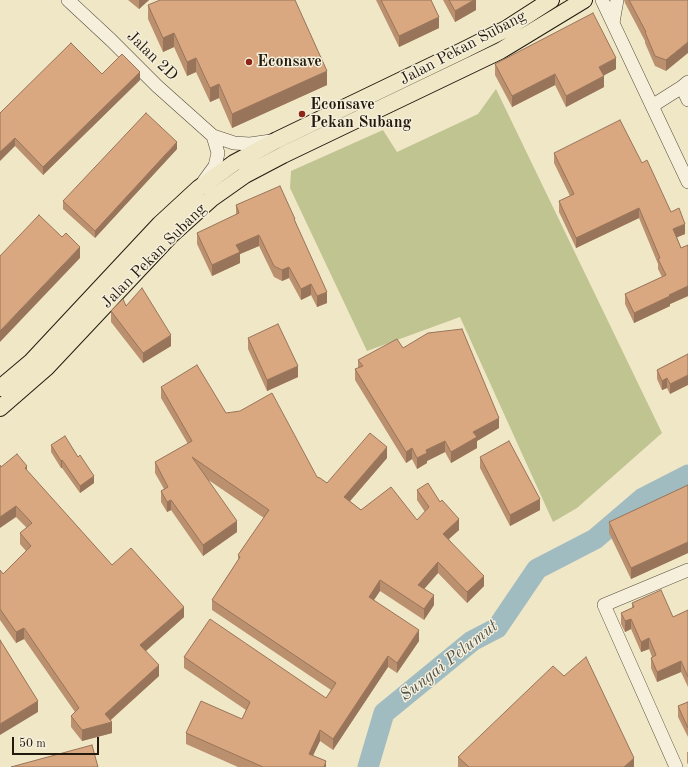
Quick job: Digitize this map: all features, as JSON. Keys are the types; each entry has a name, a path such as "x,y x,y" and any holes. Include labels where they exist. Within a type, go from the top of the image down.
{"main road":[{"name":"Jalan Pekan Subang","path":"0,388 31,362 160,224 199,188 234,163 277,140 462,52 506,29 551,0"},
{"name":"Jalan Pekan Subang","path":"0,408 46,368 171,234 211,199 245,175 283,155 500,51 584,0"}],"street":[{"name":"Jalan 2D","path":"68,0 157,86 213,136 234,143 250,144 277,140"},
{"path":"602,0 688,182"},
{"path":"613,23 617,0"},
{"path":"652,106 685,85 688,100"},
{"path":"199,188 215,166 218,153 213,136"},
{"path":"676,767 604,605 688,570"}],"green space":[{"path":"496,89 662,433 577,508 553,522 460,317 367,351 290,188 291,171 383,130 397,152 478,114"}],"building":[{"name":"Econsave","path":"160,0 295,0 327,71 232,114 219,84 210,88 196,58 187,62 174,33 163,38 148,5"},
{"path":"381,0 431,0 439,17 399,36"},
{"path":"449,0 474,0 455,11"},
{"path":"629,0 688,0 688,42 666,60 655,56 646,32"},
{"path":"593,13 616,58 599,67 604,76 566,96 555,74 512,96 495,64"},
{"path":"71,43 102,74 122,54 140,72 43,167 15,138 0,152 0,113"},
{"path":"146,113 177,142 95,231 63,201"},
{"path":"620,120 642,163 647,160 671,212 679,208 685,224 673,229 681,248 688,245 688,286 634,313 625,294 666,275 658,259 660,258 639,208 576,238 559,201 574,194 554,153"},
{"path":"280,186 327,292 317,296 311,284 301,289 289,267 282,270 274,266 259,235 236,245 240,252 212,265 197,233 239,213 236,205"},
{"path":"39,215 62,237 66,233 80,247 0,331 0,256"},
{"path":"142,288 171,335 143,353 111,311 123,299 126,306"},
{"path":"278,324 298,366 267,380 248,338"},
{"path":"462,329 499,418 473,432 477,437 451,452 445,441 426,450 427,453 417,458 412,448 406,452 355,369 363,366 358,360 397,339 403,348 428,333"},
{"path":"688,354 688,375 670,384 667,378 662,381 657,370"},
{"path":"197,365 226,413 240,411 272,393 317,477 327,483 370,433 387,447 344,497 361,510 391,487 417,520 429,507 417,490 428,483 440,502 442,500 459,519 443,534 484,576 467,592 438,562 418,585 434,595 424,609 380,580 369,597 419,630 397,663 388,656 333,739 320,730 309,754 326,761 324,767 263,767 186,733 201,701 242,719 250,702 184,657 210,619 326,698 336,683 212,600 240,557 238,555 269,510 192,457 237,521 203,545 171,500 167,502 161,491 168,487 155,462 192,441 161,387"},
{"path":"65,436 78,457 80,455 94,476 80,486 51,445"},
{"path":"509,441 540,499 510,515 480,457"},
{"path":"17,454 27,466 25,468 112,565 131,548 184,607 140,645 159,665 105,714 112,722 82,730 71,716 79,708 24,628 16,632 0,609 0,570 3,574 31,546 20,533 32,523 16,506 0,517 0,465 1,467"},
{"path":"688,485 688,542 631,568 609,522"},
{"path":"661,590 673,617 688,610 688,677 681,661 657,672 651,658 656,655 649,638 641,642 631,619 625,621 621,613 634,607 632,603"},
{"path":"0,640 38,701 0,724"},
{"path":"586,657 634,758 624,767 469,767 458,757 553,666 564,676"},
{"path":"688,702 688,728 678,706"},
{"path":"92,745 98,767 11,767"}],"waterway":[{"name":"Sungai Pelumut","path":"368,767 384,713 472,641 497,628 537,569 595,539 643,498 688,475"}],"place":[{"name":"Econsave","path":"249,62"},
{"name":"Econsave Pekan Subang","path":"302,114"}]}
